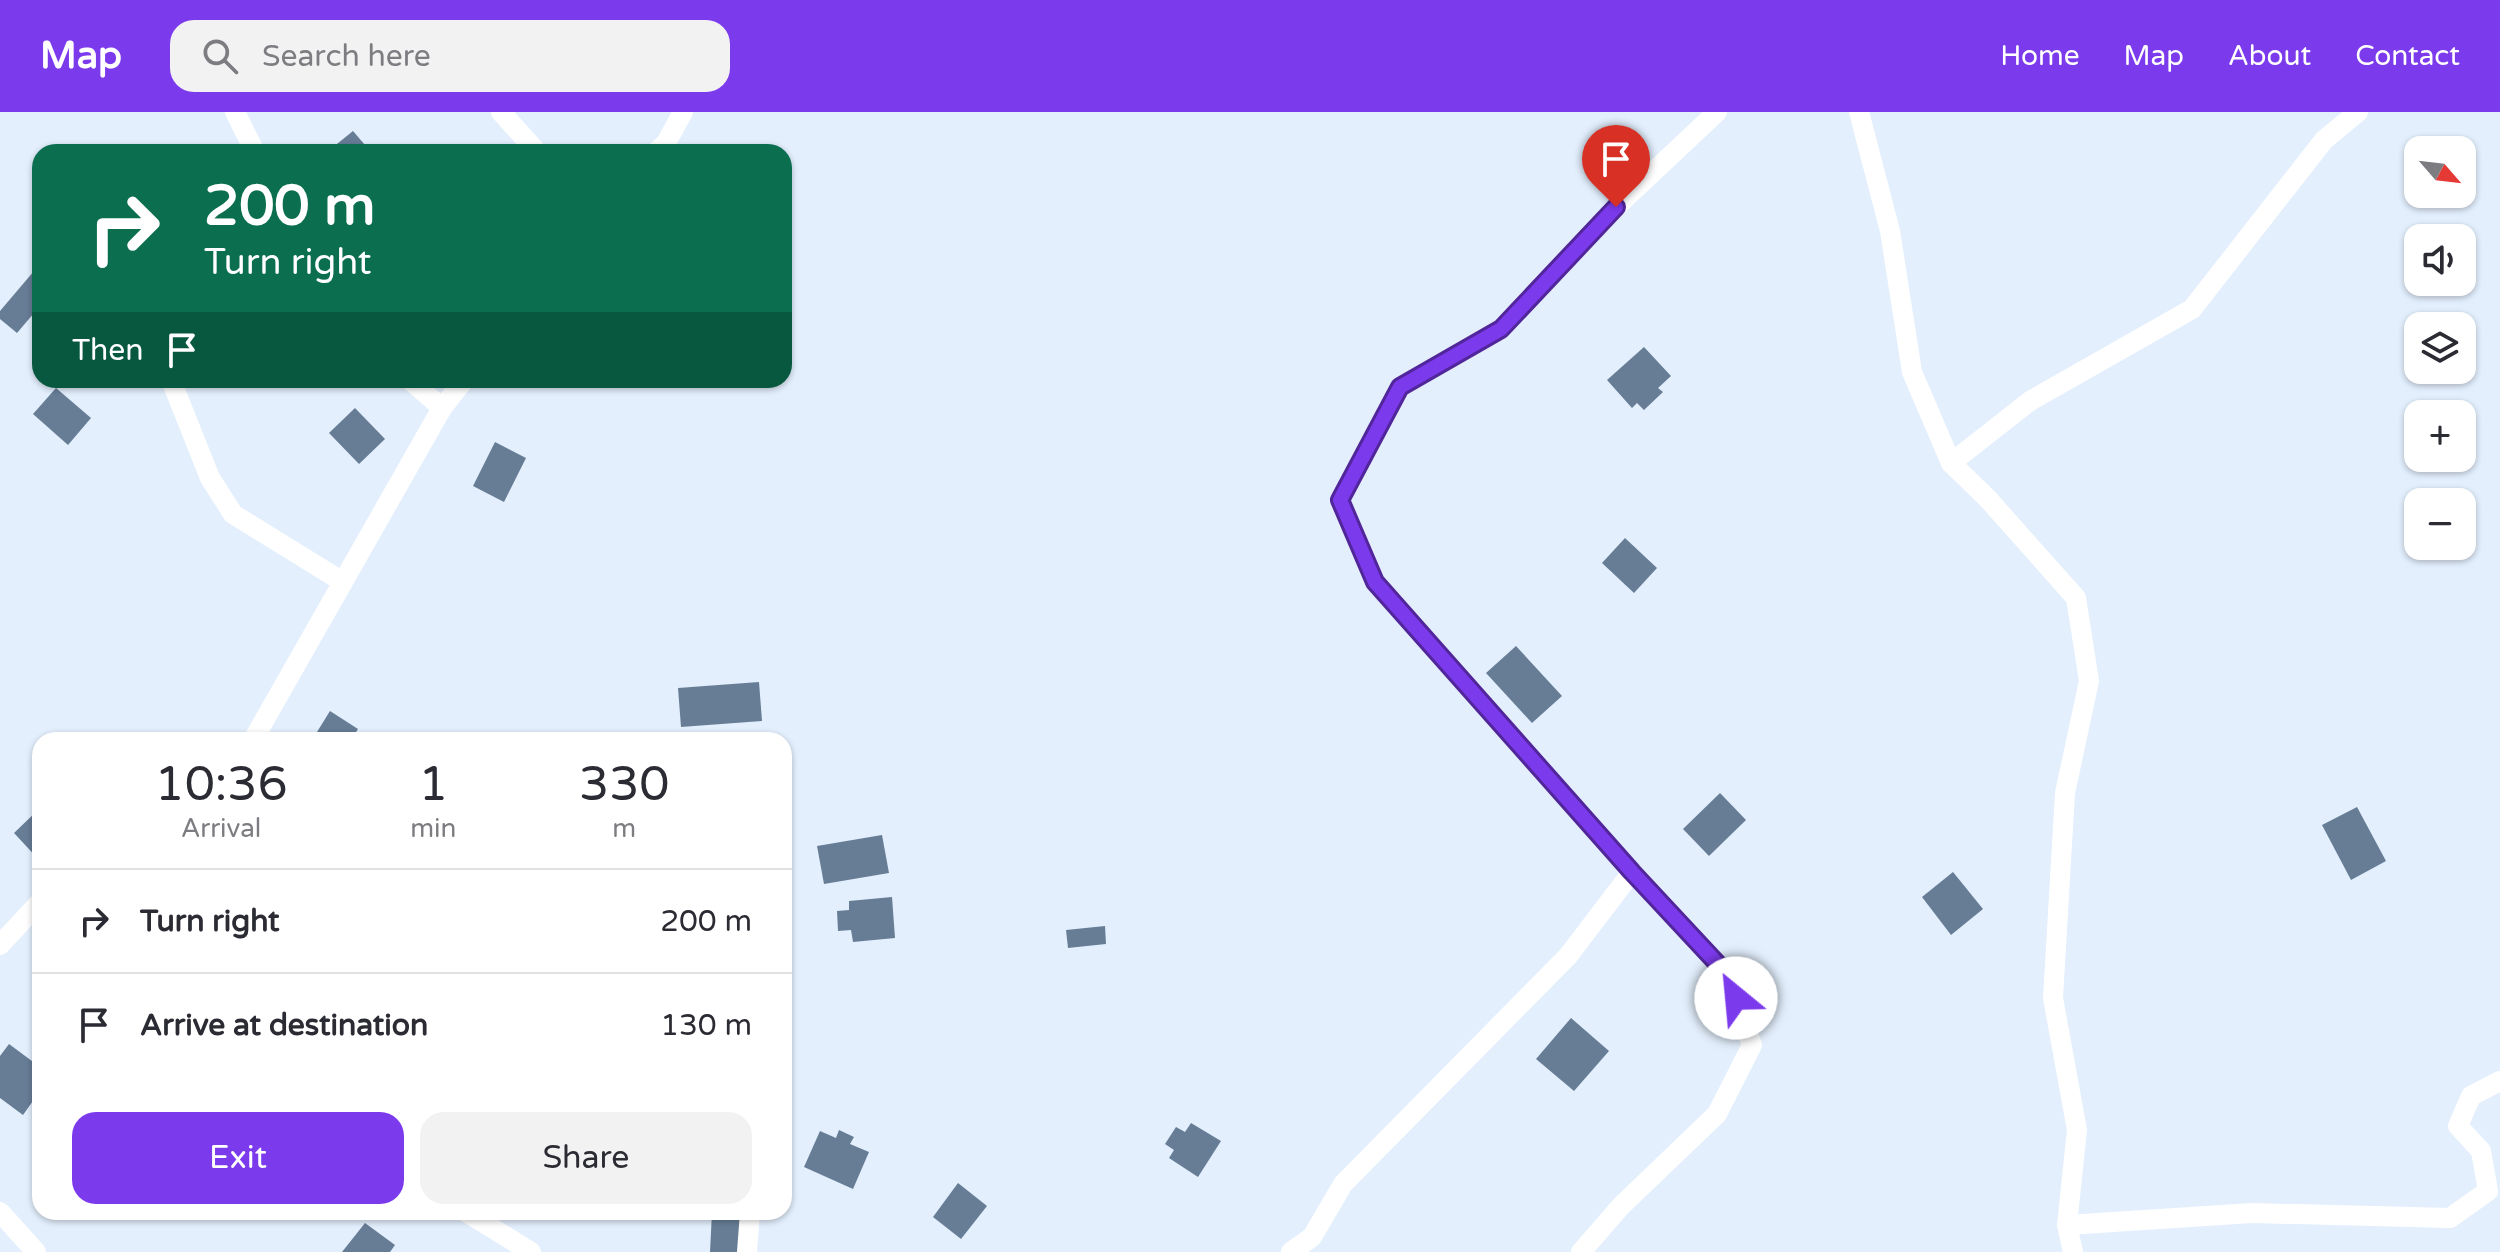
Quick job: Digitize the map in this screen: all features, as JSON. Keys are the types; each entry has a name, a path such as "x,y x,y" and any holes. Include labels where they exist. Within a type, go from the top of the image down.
{"street":[{"path":"235,112 251,144"},
{"path":"501,112 530,144"},
{"path":"665,144 683,112"},
{"path":"1581,1252 1621,1206 1717,1114 1752,1045 1728,975 1632,872 1375,582 1340,500 1400,387 1501,329 1616,207 1717,112"},
{"path":"1859,112 1890,231 1912,372 1951,463 1988,499 2076,598 2089,681 2065,793 2053,998 2077,1130 2067,1225 2073,1252"},
{"path":"1951,463 2030,401 2192,309 2324,140 2358,112"},
{"path":"174,388 210,478 233,514 343,582"},
{"path":"419,388 442,408"},
{"path":"258,732 442,408 458,388"},
{"path":"1291,1252 1312,1237 1343,1184 1568,956 1632,872"},
{"path":"0,945 32,911"},
{"path":"2067,1225 2252,1213 2450,1218 2488,1191 2481,1151 2458,1126 2471,1096 2500,1081"},
{"path":"0,1212 36,1252"},
{"path":"479,1220 531,1252"},
{"path":"747,1252 749,1220"}],"building":[{"path":"353,131 364,144 337,144"},
{"path":"32,273 32,315 17,333 0,319 0,311"},
{"path":"1644,347 1671,376 1658,388 1663,392 1644,410 1637,403 1632,408 1607,380"},
{"path":"56,388 91,418 68,445 33,414"},
{"path":"355,408 385,439 359,464 329,433"},
{"path":"495,442 526,458 504,502 473,486"},
{"path":"1625,538 1657,568 1634,593 1602,563"},
{"path":"1516,646 1562,696 1532,723 1486,673"},
{"path":"759,682 762,721 681,727 678,688"},
{"path":"330,711 358,729 356,732 317,732"},
{"path":"1720,793 1746,820 1709,856 1683,829"},
{"path":"2357,807 2386,861 2351,880 2322,825"},
{"path":"32,816 32,852 14,833"},
{"path":"882,835 889,873 824,884 817,846"},
{"path":"1953,872 1983,909 1951,935 1922,897"},
{"path":"892,897 895,938 853,942 851,930 838,931 837,911 849,910 849,901"},
{"path":"1105,926 1106,944 1068,948 1066,930"},
{"path":"1571,1018 1609,1051 1574,1091 1536,1059"},
{"path":"9,1044 32,1061 32,1102 23,1115 0,1098 0,1056"},
{"path":"1191,1123 1221,1141 1198,1177 1169,1158 1174,1150 1165,1144 1176,1127 1185,1132"},
{"path":"839,1130 854,1137 850,1144 869,1152 853,1189 804,1167 820,1131 836,1138"},
{"path":"958,1183 987,1206 961,1239 933,1217"},
{"path":"712,1220 741,1220 739,1252 710,1252"},
{"path":"365,1223 395,1245 390,1252 342,1252"}],"route":[{"path":"1616,207 1501,329 1400,387 1340,500 1375,582 1632,872 1728,975 1736,998"}]}
